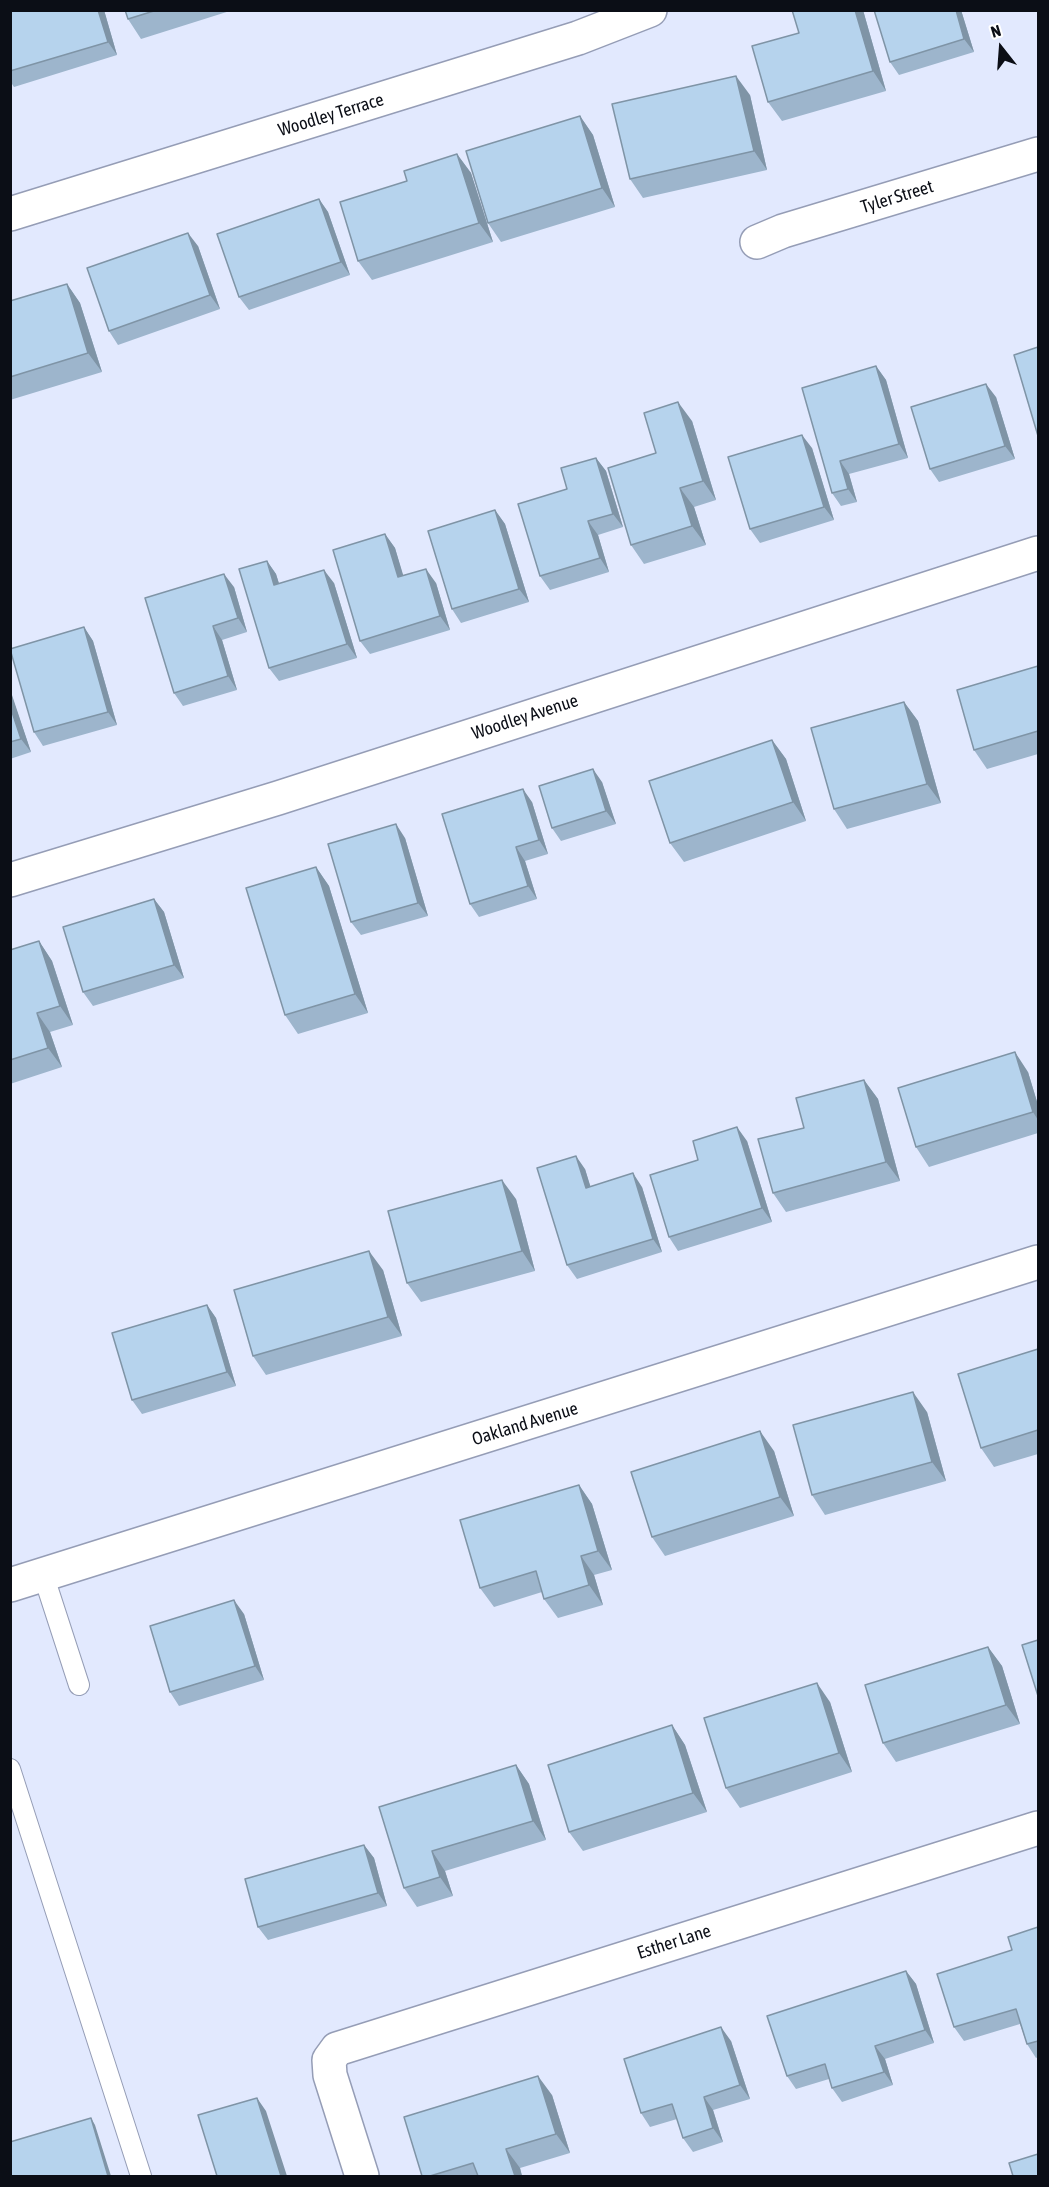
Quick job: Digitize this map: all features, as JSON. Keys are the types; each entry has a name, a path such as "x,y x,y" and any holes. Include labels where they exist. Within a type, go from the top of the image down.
{"street":[{"name":"Woodley Terrace","path":"10,214 578,38 650,10"},
{"name":"Tyler Street","path":"757,242 783,231 1038,154"},
{"name":"Woodley Avenue","path":"10,880 278,798 1038,553"},
{"name":"Oakland Avenue","path":"10,1585 1038,1262"},
{"name":"Esther Lane","path":"362,2176 330,2074 329,2061 337,2049 1038,1828"}],"lane":[{"path":"43,1574 79,1685"},
{"path":"10,1769 141,2176"}],"building":[{"path":"10,10 98,10 108,42 10,71"},
{"path":"125,10 157,10 128,19"},
{"path":"792,10 855,10 873,71 768,102 752,46 799,33"},
{"path":"874,10 956,10 964,39 890,62"},
{"path":"736,76 754,151 630,179 612,104"},
{"path":"580,116 602,188 488,223 466,151"},
{"path":"457,154 479,223 358,261 340,202 407,181 404,171"},
{"path":"319,199 341,262 239,297 217,234"},
{"path":"188,233 210,295 109,331 87,268"},
{"path":"67,284 88,353 10,377 10,301"},
{"path":"1038,347 1038,436 1014,355"},
{"path":"876,366 899,444 840,461 848,489 832,493 802,388"},
{"path":"986,384 1005,446 930,469 911,407"},
{"path":"678,402 703,481 680,488 692,526 631,545 608,468 656,453 644,413"},
{"path":"802,435 824,507 750,529 728,457"},
{"path":"596,458 613,514 588,521 600,558 540,576 518,504 567,489 561,468"},
{"path":"495,510 519,589 452,609 428,531"},
{"path":"385,534 398,577 426,569 440,616 360,641 333,550"},
{"path":"267,561 274,585 324,570 347,644 269,668 239,569"},
{"path":"224,574 238,618 213,626 228,676 174,693 145,598"},
{"path":"84,627 108,712 34,732 10,649"},
{"path":"1038,666 1038,731 974,750 957,690"},
{"path":"904,702 927,784 834,809 811,728"},
{"path":"10,706 21,739 10,742"},
{"path":"772,740 793,802 670,843 649,781"},
{"path":"593,769 606,811 552,828 539,786"},
{"path":"523,789 539,840 516,847 528,886 470,904 442,814"},
{"path":"396,824 418,903 351,922 328,844"},
{"path":"316,867 355,994 285,1015 246,888"},
{"path":"154,899 174,965 83,992 63,927"},
{"path":"39,941 60,1006 37,1013 48,1048 10,1060 10,950"},
{"path":"1015,1052 1033,1112 916,1147 898,1088"},
{"path":"864,1080 886,1162 773,1193 758,1139 804,1128 796,1098"},
{"path":"737,1127 762,1208 669,1237 650,1175 698,1160 693,1141"},
{"path":"576,1156 586,1188 633,1173 653,1239 567,1265 537,1168"},
{"path":"502,1180 522,1251 407,1283 388,1211"},
{"path":"369,1251 388,1317 253,1356 234,1290"},
{"path":"207,1305 227,1372 132,1400 112,1333"},
{"path":"1038,1349 1038,1430 981,1448 958,1374"},
{"path":"913,1392 932,1462 812,1495 793,1425"},
{"path":"760,1431 780,1497 652,1537 631,1472"},
{"path":"579,1485 598,1551 581,1556 589,1585 544,1599 536,1571 480,1588 460,1520"},
{"path":"234,1600 255,1666 170,1692 150,1626"},
{"path":"1038,1640 1038,1696 1022,1645"},
{"path":"988,1647 1006,1705 883,1743 865,1685"},
{"path":"817,1683 839,1753 726,1788 704,1718"},
{"path":"672,1725 693,1793 569,1832 548,1765"},
{"path":"516,1765 533,1821 432,1851 440,1877 404,1888 379,1807"},
{"path":"364,1845 378,1893 258,1927 245,1879"},
{"path":"1038,1927 1038,2041 1027,2044 1016,2009 954,2027 937,1974 1012,1950 1008,1937"},
{"path":"906,1971 925,2030 875,2046 884,2072 832,2088 825,2064 787,2076 767,2016"},
{"path":"721,2027 740,2085 704,2097 713,2128 683,2138 672,2104 641,2113 624,2059"},
{"path":"538,2076 556,2134 506,2149 515,2176 478,2176 473,2163 430,2176 422,2176 404,2117"},
{"path":"257,2098 281,2176 217,2176 198,2115"},
{"path":"91,2118 108,2176 10,2176 10,2142"},
{"path":"1038,2154 1038,2176 1013,2176 1009,2163"}]}
